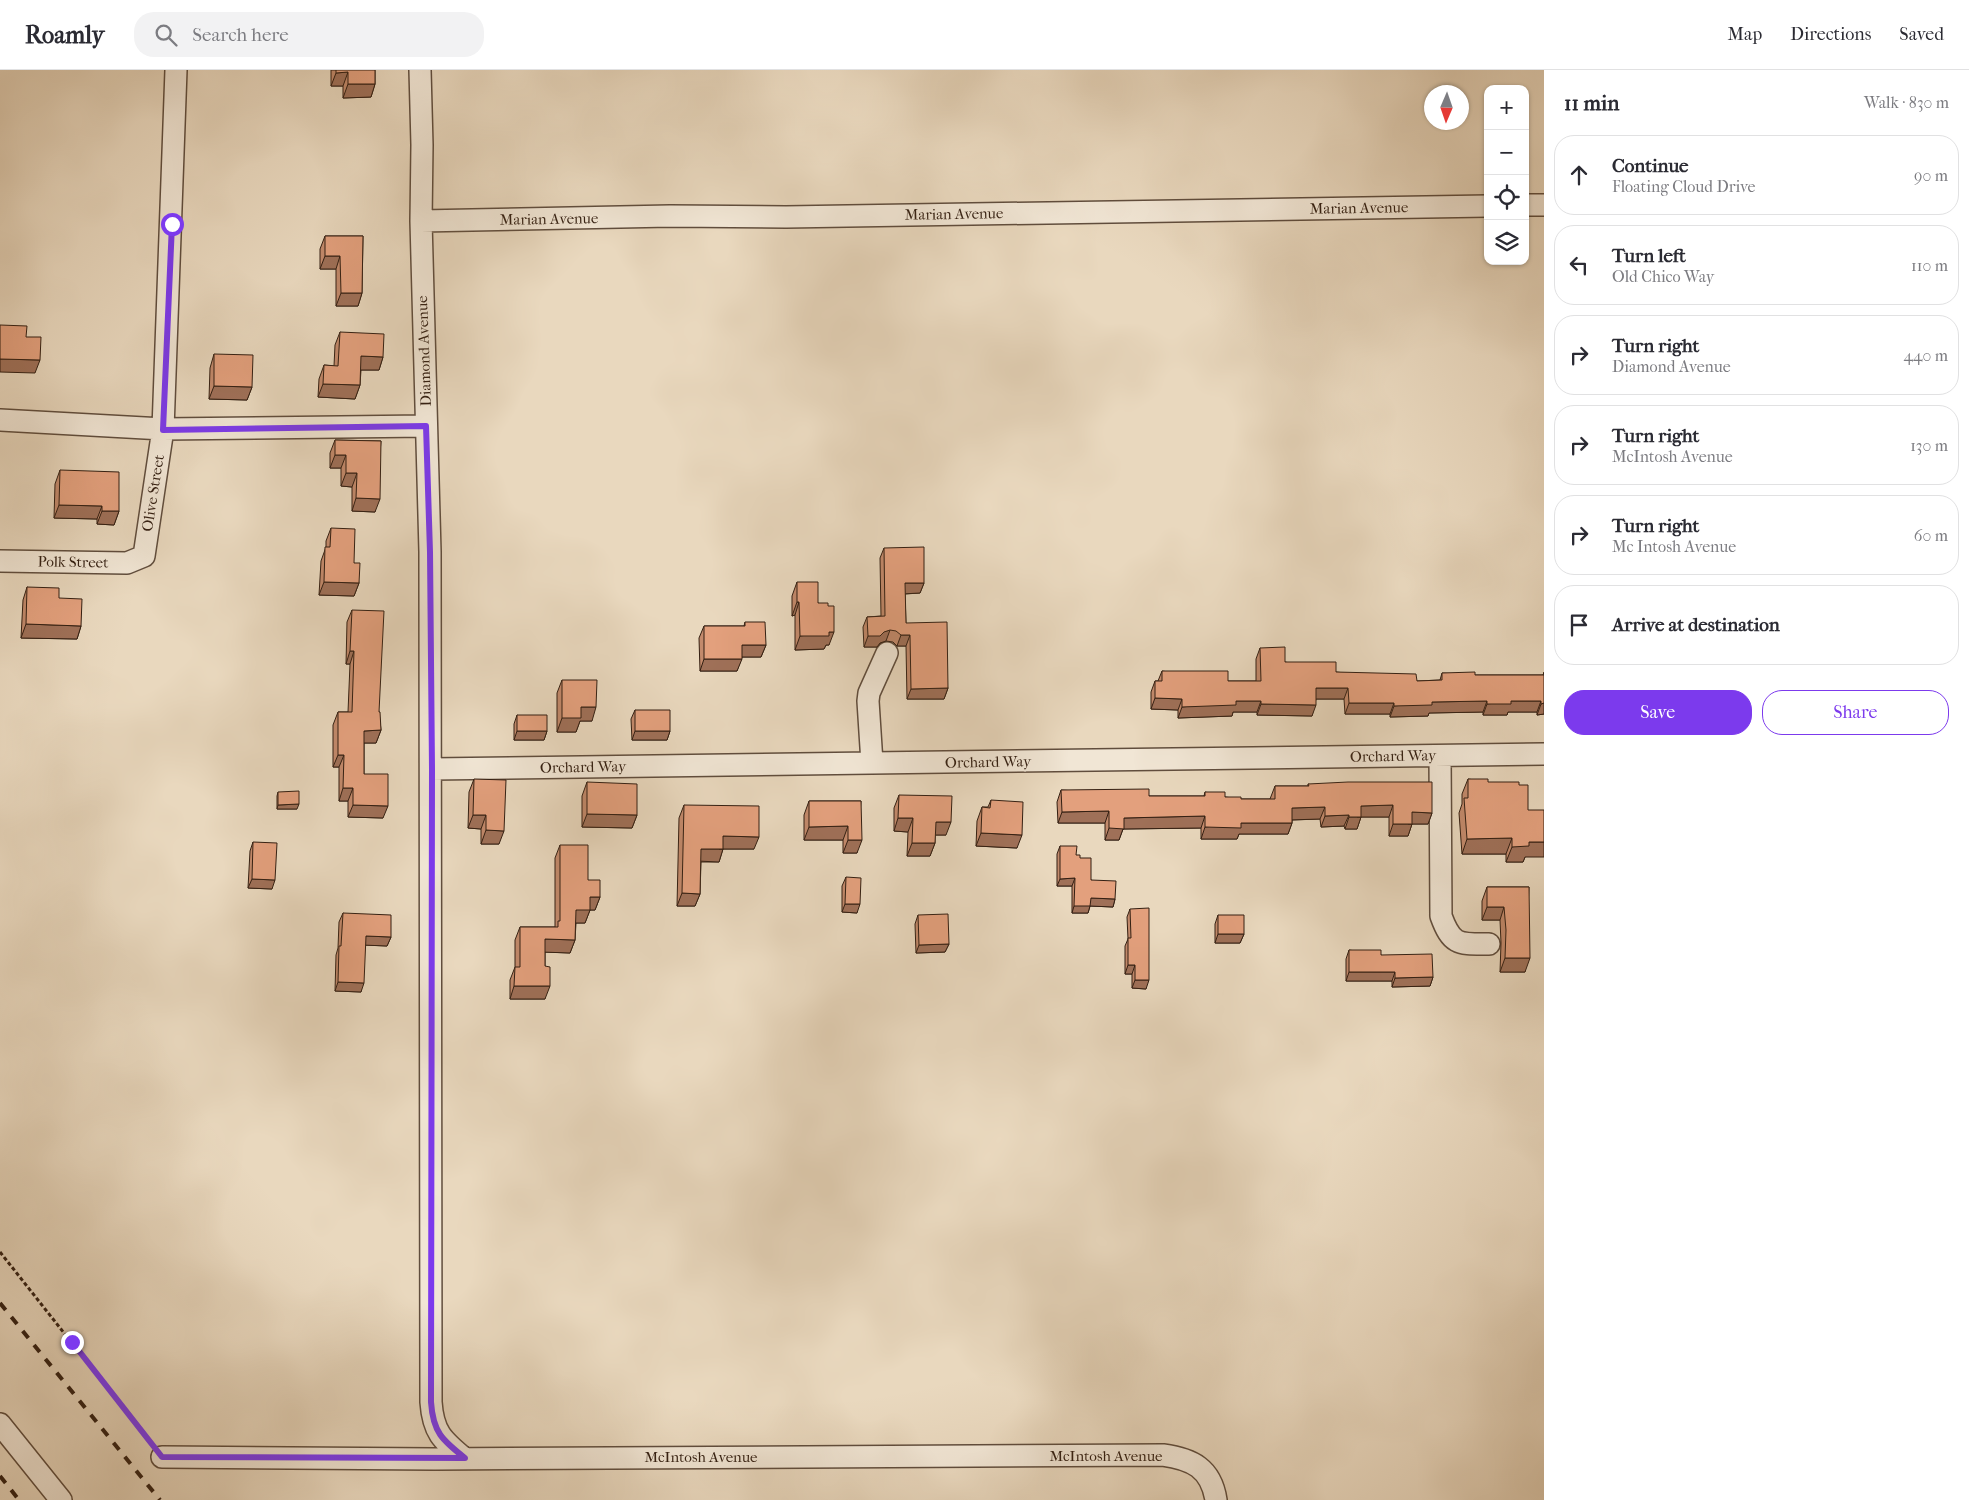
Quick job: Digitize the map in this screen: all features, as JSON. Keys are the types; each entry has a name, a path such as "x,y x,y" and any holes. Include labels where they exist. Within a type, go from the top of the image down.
{"street":[{"name":"Olive Street","path":"144,556 163,430 176,70"},
{"name":"Diamond Avenue","path":"420,70 422,145 421,221 430,552 432,769 431,1402 432,1420 439,1433 450,1446 465,1458"},
{"path":"1529,205 1544,205"},
{"name":"Marian Avenue","path":"421,221 670,216 786,218 1484,206"},
{"path":"0,420 163,430 426,426"},
{"name":"Polk Street","path":"0,561 127,563 144,556"},
{"path":"872,763 869,693 887,653"},
{"name":"Orchard Way","path":"432,769 1544,754"},
{"path":"1440,756 1441,916 1448,934 1463,944 1489,944"},
{"path":"0,1424 61,1500"},
{"name":"McIntosh Avenue","path":"162,1457 465,1458 1163,1455 1180,1458 1196,1465 1207,1474 1214,1486 1216,1500"}],"path":[{"path":"0,1252 162,1457"}],"building":[{"path":"336,70 375,70 375,84 348,84 348,72 336,73"},
{"path":"325,236 363,236 362,293 341,293 340,256 325,256"},
{"path":"0,325 27,326 26,337 41,337 40,360 0,359"},
{"path":"340,332 384,334 383,357 361,356 360,385 323,384 324,365 338,366"},
{"path":"214,354 253,355 252,387 214,386"},
{"path":"335,440 381,441 380,499 356,498 357,473 346,473 346,455 335,455"},
{"path":"60,470 119,472 119,511 102,511 102,506 59,505"},
{"path":"331,528 355,529 354,563 360,563 359,583 324,582 325,547 330,547"},
{"path":"924,547 924,583 905,583 906,623 947,622 948,688 911,689 910,635 901,635 896,631 890,630 880,636 868,636 867,617 885,616 884,548"},
{"path":"797,582 818,582 818,603 828,603 828,606 834,606 834,632 829,632 829,636 800,636"},
{"path":"27,587 59,588 59,598 82,599 81,626 26,624"},
{"path":"352,610 384,611 379,712 381,730 364,731 364,774 388,774 388,806 353,805 353,788 343,788 344,755 338,755 338,712 352,712 354,651 350,651"},
{"path":"745,622 765,622 766,645 742,645 742,659 704,659 704,626 745,626"},
{"path":"1285,647 1285,662 1336,662 1336,672 1416,674 1417,681 1442,680 1442,673 1475,672 1475,675 1544,675 1544,703 1541,704 1541,701 1511,701 1511,704 1487,704 1487,701 1432,702 1432,705 1394,706 1394,703 1349,703 1348,688 1316,688 1316,705 1261,704 1261,701 1236,701 1236,705 1182,707 1182,699 1155,698 1155,681 1162,681 1162,671 1228,671 1228,681 1261,681 1260,648"},
{"path":"562,680 597,680 596,707 581,707 581,718 562,718"},
{"path":"635,710 670,710 670,731 635,731"},
{"path":"517,715 547,715 547,731 517,731"},
{"path":"474,779 506,780 504,831 486,830 486,815 473,815"},
{"path":"1468,779 1488,779 1488,782 1519,782 1519,785 1528,785 1528,810 1544,810 1544,842 1529,842 1529,846 1512,847 1512,838 1467,839 1464,798 1468,798"},
{"path":"587,782 637,784 637,815 587,814"},
{"path":"1432,782 1432,813 1412,812 1412,824 1393,824 1393,805 1361,806 1361,817 1349,817 1349,815 1325,816 1325,807 1292,808 1292,823 1241,823 1241,828 1205,827 1205,816 1124,818 1124,829 1109,828 1109,811 1062,812 1061,790 1149,789 1149,796 1205,796 1205,792 1225,792 1225,797 1275,799 1275,786 1309,786 1308,784"},
{"path":"299,791 299,804 278,805 278,792"},
{"path":"899,795 952,796 951,822 936,822 935,843 912,843 913,818 898,818"},
{"path":"991,800 1023,802 1022,835 981,833 982,807 990,808"},
{"path":"809,801 861,801 862,840 848,840 848,826 809,827"},
{"path":"684,805 759,806 759,837 723,836 723,849 701,849 700,894 682,893"},
{"path":"253,842 277,843 275,880 252,879"},
{"path":"560,845 588,845 588,880 600,880 600,897 590,897 590,910 576,910 575,940 545,939 545,966 550,967 550,986 514,986 515,967 520,967 520,927 558,927 558,921 560,921"},
{"path":"1060,846 1077,846 1076,855 1080,855 1080,858 1091,858 1091,880 1116,881 1115,899 1091,898 1090,906 1074,906 1075,878 1060,879"},
{"path":"846,877 861,878 860,904 845,904"},
{"path":"1487,887 1529,887 1530,958 1505,958 1506,930 1504,907 1487,907"},
{"path":"1149,908 1149,980 1135,980 1135,965 1128,965 1128,938 1131,938 1130,909"},
{"path":"343,913 391,915 391,937 366,936 364,983 338,982 339,946 341,946"},
{"path":"948,914 949,944 919,945 918,915"},
{"path":"1218,915 1244,915 1244,934 1218,934"},
{"path":"1349,950 1381,950 1381,955 1432,954 1433,977 1395,978 1395,972 1349,972"}],"railway":[{"path":"0,1303 160,1500"},
{"path":"0,1476 19,1500"}],"route":[{"path":"72,1342 162,1457 465,1458 450,1446 439,1433 432,1420 431,1402 432,769 430,552 426,426 163,430 172,224"}]}
